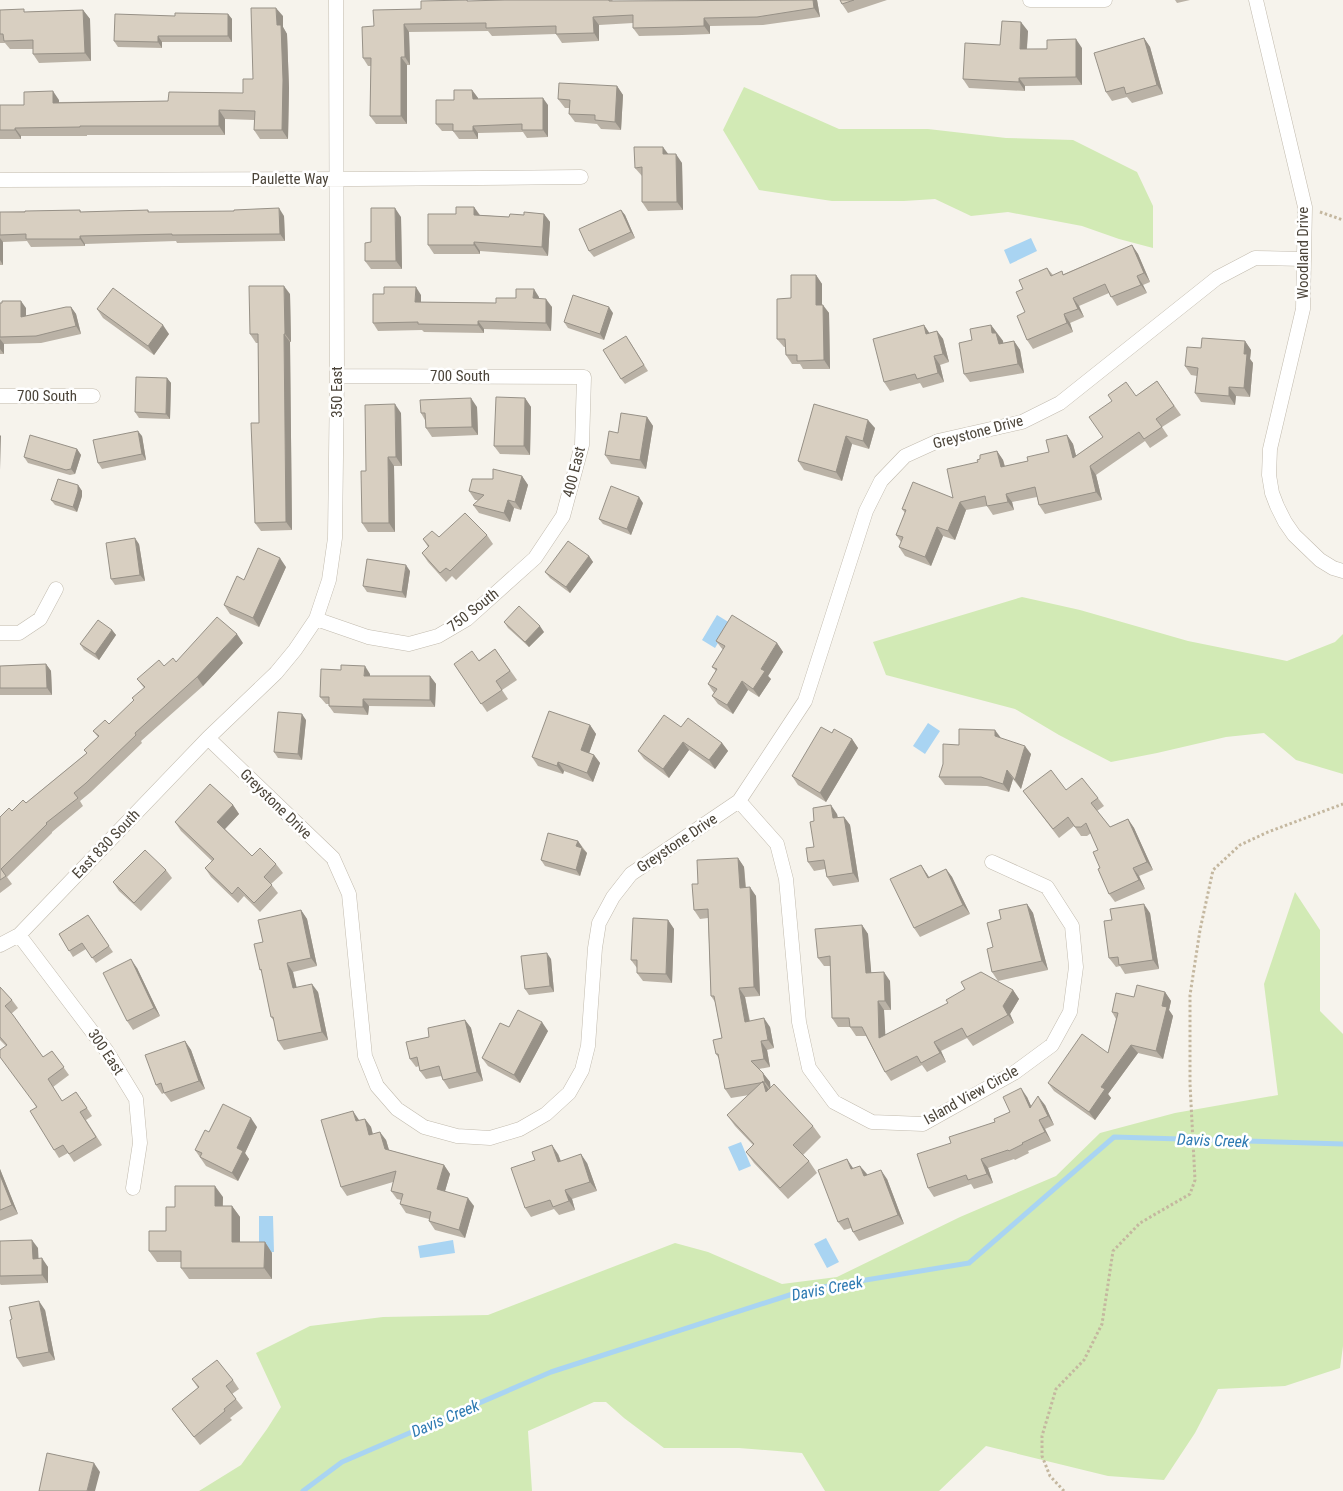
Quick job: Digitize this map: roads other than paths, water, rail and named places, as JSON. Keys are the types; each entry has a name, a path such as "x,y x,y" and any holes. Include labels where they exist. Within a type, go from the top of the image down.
{"street":[{"name":"350 East","path":"208,738 276,673 295,650 316,619 329,580 335,538 337,376 336,0"},
{"path":"1030,0 1104,0"},
{"name":"Woodland Drive","path":"1256,0 1305,207 1303,309 1270,449 1269,476 1272,493 1285,522 1294,535 1309,551 1326,564 1343,572"},
{"name":"Paulette Way","path":"0,180 581,177"},
{"name":"Greystone Drive","path":"208,738 333,858 349,894 366,1056 377,1086 397,1109 424,1127 458,1136 490,1138 520,1129 546,1114 569,1093 582,1070 588,1046 599,923 613,897 631,874 739,801 805,701 866,511 881,481 905,456 938,441 1022,422 1060,403 1217,278 1255,258 1304,259"},
{"name":"700 South","path":"337,376 584,377"},
{"name":"400 East","path":"535,558 563,516 573,480 582,444 584,377"},
{"name":"700 South","path":"0,396 93,396"},
{"name":"750 South","path":"316,619 368,637 409,644 438,636 467,619 535,558"},
{"path":"0,633 20,634 40,619 56,589"},
{"name":"East 830 South","path":"0,945 20,935 208,738"},
{"name":"Island View Circle","path":"739,801 777,844 786,879 799,1022 809,1068 834,1102 872,1122 923,1124 1014,1073 1052,1045 1070,1012 1076,967 1072,926 1047,887 992,862"},
{"name":"300 East","path":"20,935 106,1050 136,1099 140,1143 133,1188"}],"water":[{"path":"1031,238 1037,251 1010,264 1004,250"},
{"path":"717,615 730,623 715,648 702,640"},
{"path":"928,723 940,731 925,754 913,746"},
{"path":"741,1142 751,1166 739,1171 728,1147"},
{"path":"259,1216 273,1216 274,1252 259,1252"},
{"path":"826,1238 839,1262 827,1268 814,1244"},
{"path":"453,1240 455,1253 420,1258 418,1246"}],"waterway":[{"name":"Davis Creek","path":"303,1491 342,1462 551,1372 805,1290 969,1263 1114,1137 1343,1144"}]}
